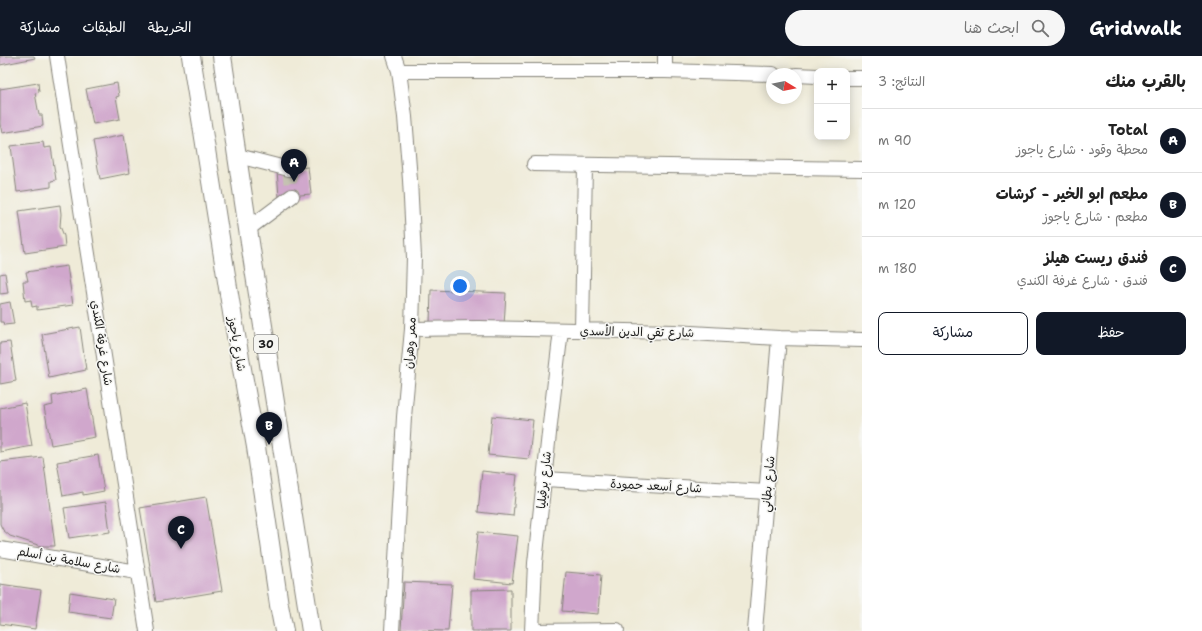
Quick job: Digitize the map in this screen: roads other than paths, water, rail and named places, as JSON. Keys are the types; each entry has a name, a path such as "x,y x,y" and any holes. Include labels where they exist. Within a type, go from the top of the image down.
{"main road":[{"name":"شارع ياجوز","path":"191,56 232,319 256,447 278,605 284,631"},
{"name":"30","path":"222,56 311,631"},
{"path":"271,631 278,605"}],"street":[{"name":"شارع غرفة الكندي","path":"57,56 147,631"},
{"name":"ممر وهران","path":"392,631 403,424 412,329 414,257 410,180 399,71 394,56"},
{"path":"665,56 665,70"},
{"path":"399,71 665,70 766,74"},
{"path":"802,75 814,76"},
{"path":"850,78 862,78"},
{"path":"238,156 289,169"},
{"path":"534,164 862,169"},
{"path":"582,330 585,165"},
{"path":"248,229 292,196"},
{"name":"شارع تقي الدين الأسدي","path":"412,329 478,328 674,332 780,338 862,340"},
{"name":"شارع برفيليا","path":"532,631 535,563 561,330"},
{"name":"شارع بطاني","path":"755,631 780,338"},
{"name":"شارع أسعد حمودة","path":"545,480 767,492"},
{"name":"شارع سلامة بن أسلم","path":"0,549 138,572"},
{"path":"532,631 617,630"}],"tunnel":[{"path":"289,169 292,196"}],"place":[{"name":"Total","path":"294,182"},
{"name":"مطعم ابو الخير - كرشات","path":"269,445"},
{"name":"فندق ريست هيلز","path":"181,549"}]}
